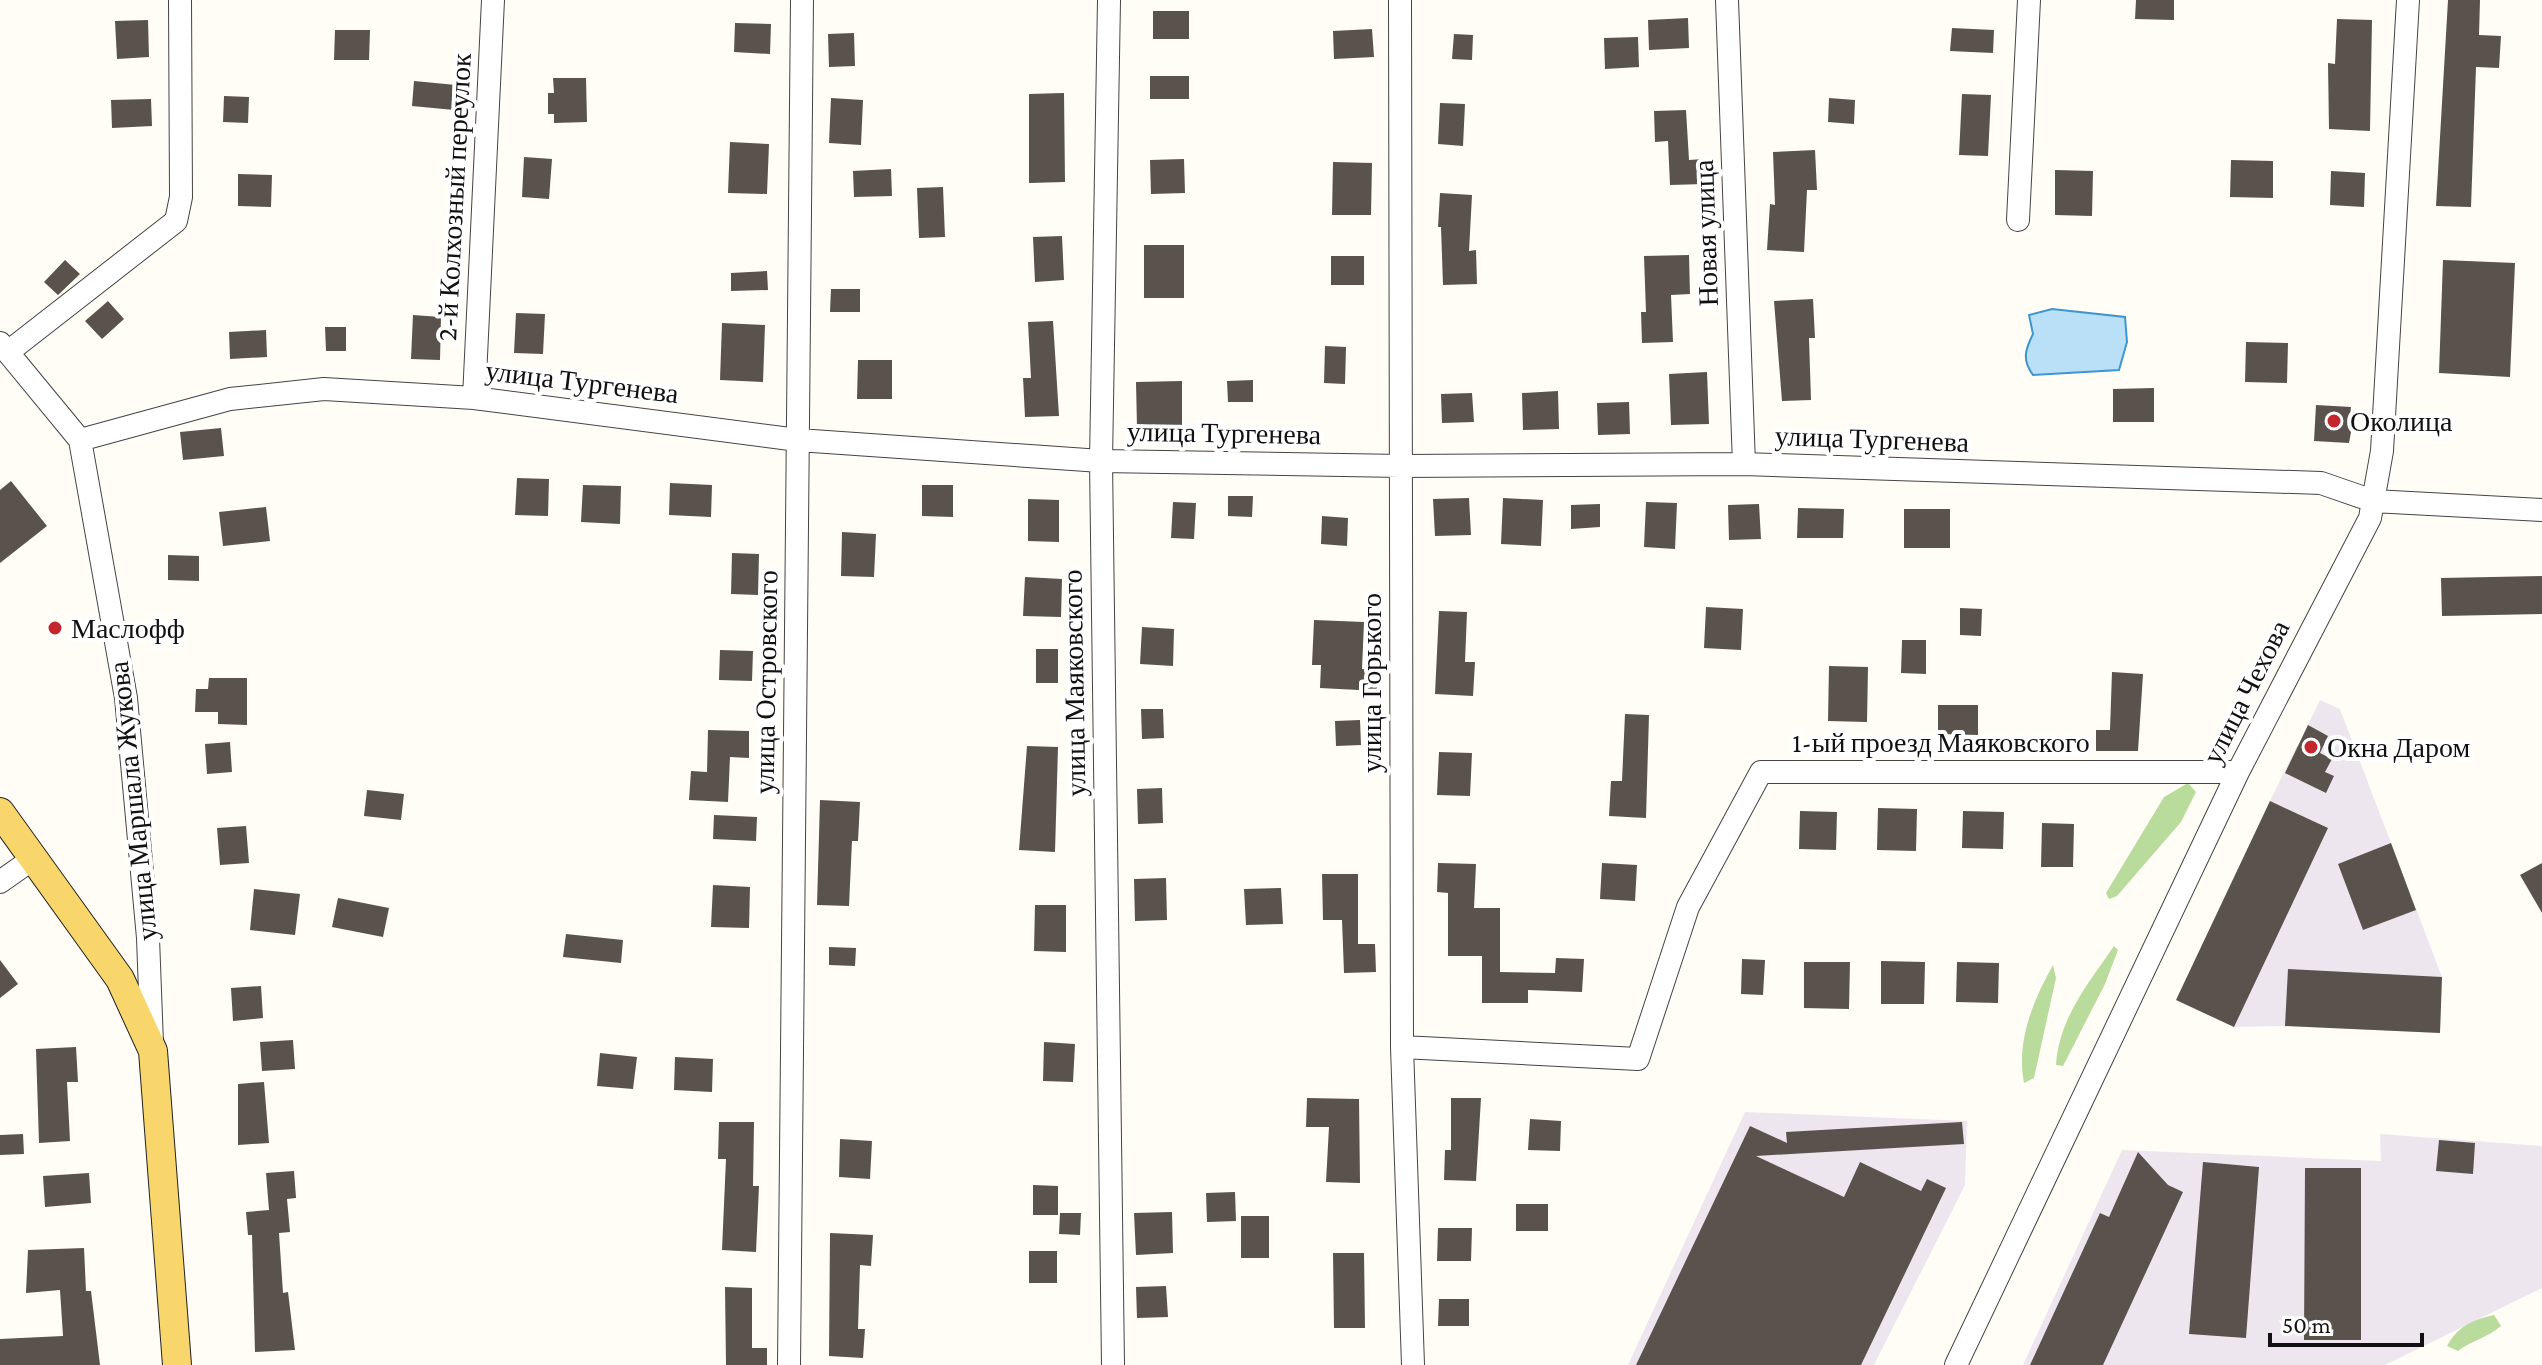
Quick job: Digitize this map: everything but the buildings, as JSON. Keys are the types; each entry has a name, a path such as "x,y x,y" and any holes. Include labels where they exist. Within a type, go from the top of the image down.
{"main road":[{"name":"улица Маршала Жукова","path":"0,812 120,979 153,1051 177,1365"}],"street":[{"path":"4,348 176,221 181,197 180,0"},
{"name":"2-й Колхозный переулок","path":"474,398 493,0"},
{"name":"улица Островского","path":"789,1365 802,0"},
{"name":"улица Маяковского","path":"1109,0 1101,461 1113,1365"},
{"name":"улица Горького","path":"1400,0 1402,1047 1413,1365"},
{"name":"Новая улица","path":"1727,0 1744,464"},
{"path":"2018,220 2029,0"},
{"name":"улица Чехова","path":"1956,1365 2238,772 2370,518 2382,451 2408,0"},
{"name":"улица Маршала Жукова","path":"4,348 80,440 126,698 148,938 153,1051"},
{"name":"улица Тургенева","path":"80,440 230,399 324,389 474,398 798,440 1101,461 1401,466 1744,464 2321,483 2373,501 2542,510"},
{"name":"1-ый проезд Маяковского","path":"1402,1047 1638,1059 1688,907 1761,772 2238,772"},
{"path":"0,882 34,858"}],"shaded area":[{"path":"2320,700 2340,709 2442,977 2440,1033 2285,1026 2234,1027 2176,1000 2297,746 2303,748 2309,735 2304,733"},
{"path":"1745,1112 1967,1121 1965,1185 1874,1365 1628,1365"},
{"path":"2380,1134 2542,1146 2542,1288 2385,1365 2023,1365 2122,1150 2381,1161"}],"green space":[{"path":"2188,783 2196,792 2181,822 2117,896 2109,899 2106,893 2164,797"},
{"path":"2114,946 2118,950 2105,984 2063,1066 2056,1065 2058,1048 2069,1017"},
{"path":"2053,965 2056,978 2034,1078 2024,1083 2024,1037 2039,993"},
{"path":"2494,1315 2501,1326 2496,1330 2458,1351 2447,1346 2466,1325"}],"water":[{"path":"2052,309 2125,317 2127,342 2119,370 2033,375 2026,360 2033,334 2029,315"}],"place":[{"name":"Околица","path":"2334,421"},
{"name":"Маслофф","path":"55,628"},
{"name":"Окна Даром","path":"2311,747"}]}
